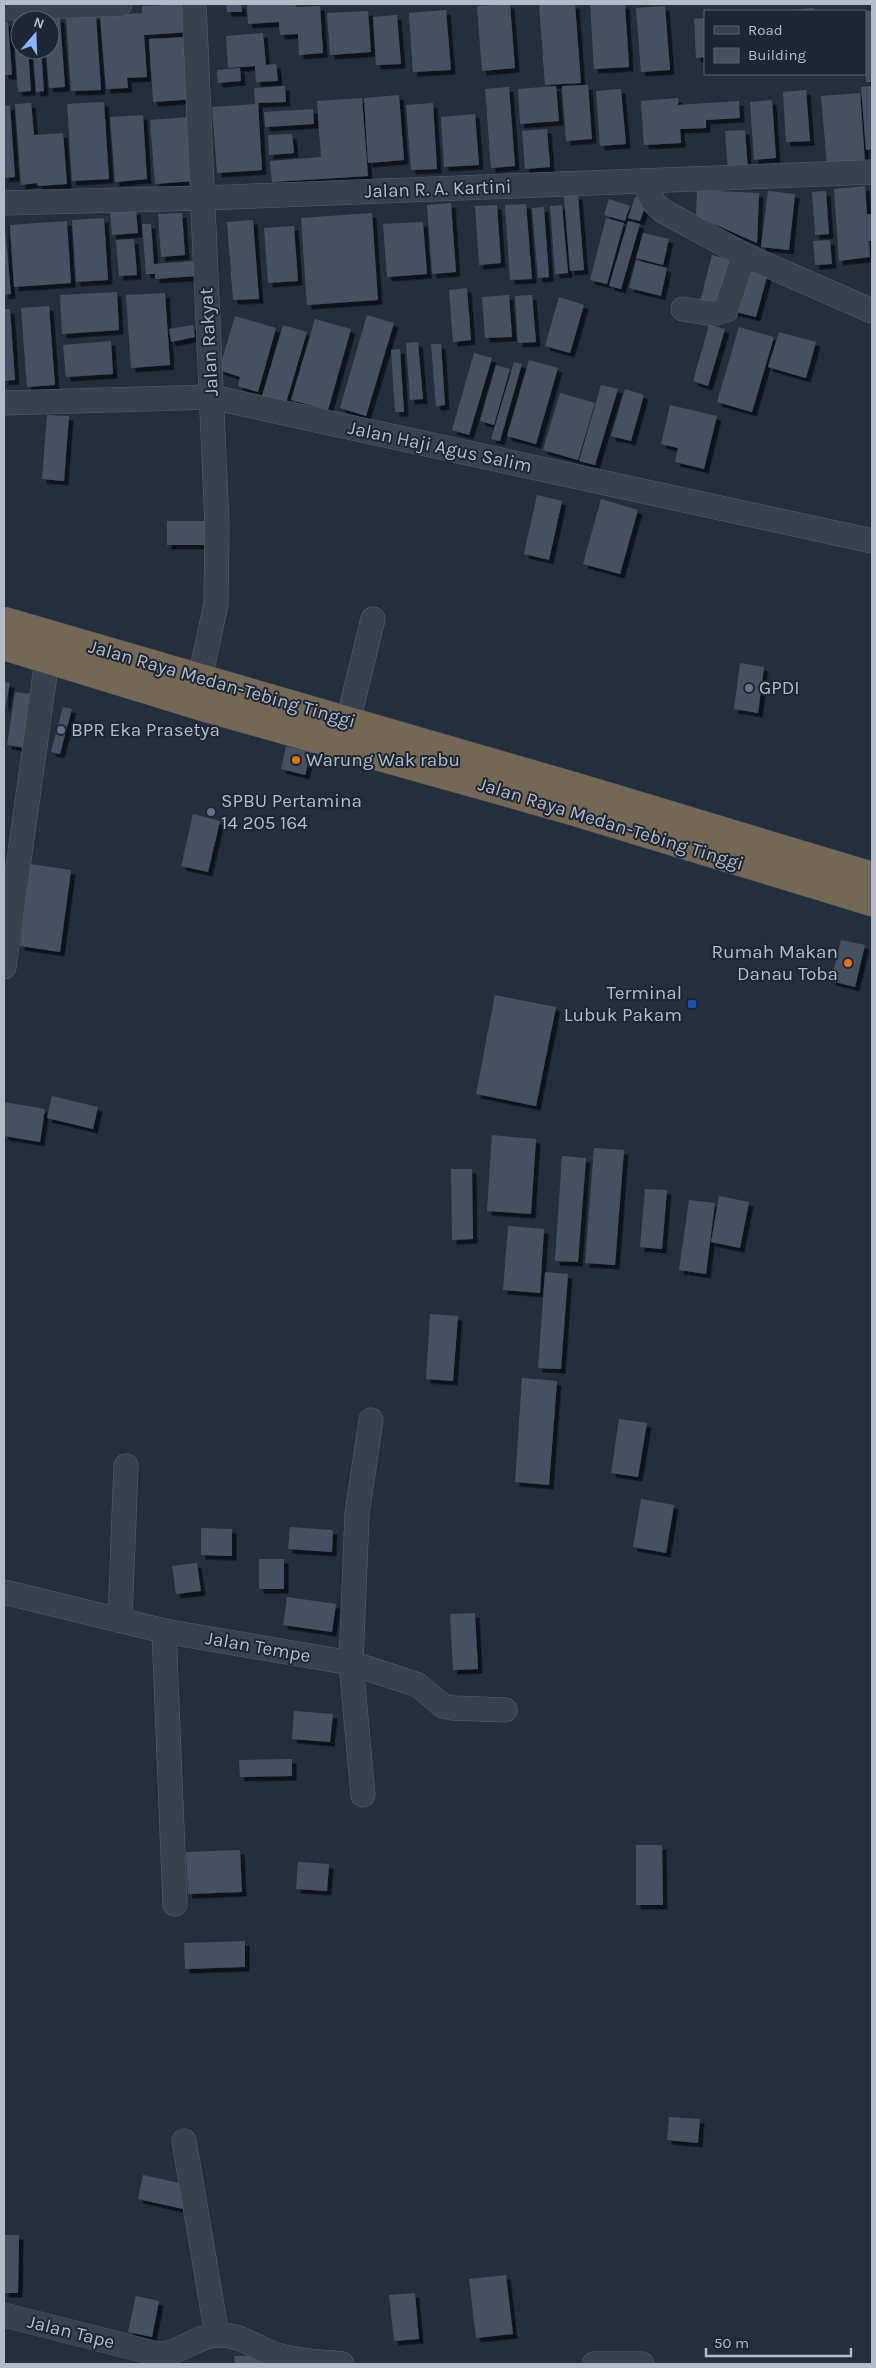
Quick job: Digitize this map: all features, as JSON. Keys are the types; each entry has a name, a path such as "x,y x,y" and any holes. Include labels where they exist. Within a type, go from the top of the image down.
{"highway":[{"name":"Jalan Raya Medan-Tebing Tinggi","path":"4,621 348,721 576,800 787,864 872,902"},
{"name":"Jalan Raya Medan-Tebing Tinggi","path":"4,646 206,708 576,800"},
{"name":"Jalan Raya Medan-Tebing Tinggi","path":"787,864 872,876"}],"street":[{"path":"4,8 120,4"},
{"name":"Jalan Rakyat","path":"194,4 217,524 216,584 212,629 200,678"},
{"name":"Jalan R. A. Kartini","path":"4,203 202,198 872,172"},
{"path":"642,181 654,203 663,211 744,255 872,311"},
{"path":"683,309 714,314 726,310 744,255"},
{"name":"Jalan Haji Agus Salim","path":"4,403 211,397 872,541"},
{"path":"348,721 373,619"},
{"path":"4,967 47,660"},
{"path":"363,1795 351,1663 357,1514 371,1420"},
{"path":"120,1620 126,1466"},
{"name":"Jalan Tempe","path":"4,1592 164,1631 351,1663 418,1685 443,1706 505,1710"},
{"path":"164,1631 174,1904"},
{"path":"184,2141 216,2335"},
{"name":"Jalan Tape","path":"4,2315 148,2352 175,2354"},
{"path":"175,2354 216,2335 239,2337 282,2356 342,2364"},
{"path":"594,2364 642,2364"}],"building":[{"path":"189,4 191,32 144,35 147,77 127,78 128,88 106,89 100,16 142,13 142,6"},
{"path":"226,4 241,4 242,12 227,12"},
{"path":"247,4 295,4 296,7 320,6 323,53 299,55 298,34 280,35 279,22 248,24"},
{"path":"510,4 515,68 482,71 477,6"},
{"path":"539,4 575,4 581,83 545,85"},
{"path":"590,4 625,4 629,67 594,69"},
{"path":"665,6 670,70 641,72 636,8"},
{"path":"814,8 814,10 788,10"},
{"path":"446,10 451,70 413,72 409,13"},
{"path":"872,10 872,82 866,82 866,11"},
{"path":"368,11 371,52 330,55 327,13"},
{"path":"96,15 101,90 71,91 66,17"},
{"path":"397,15 401,64 376,65 373,17"},
{"path":"60,18 65,87 49,88 47,60 60,60"},
{"path":"704,18 704,57 696,58 694,19"},
{"path":"4,22 8,22 12,75 4,75"},
{"path":"263,33 266,65 276,64 278,81 256,82 255,66 228,68 226,36"},
{"path":"189,37 196,99 153,102 149,39"},
{"path":"16,60 29,60 31,91 18,92"},
{"path":"34,60 42,60 44,91 36,92"},
{"path":"240,68 241,81 218,83 217,70"},
{"path":"588,85 592,139 566,141 562,86"},
{"path":"285,86 286,102 258,103 262,170 217,173 212,107 255,104 254,88"},
{"path":"556,86 559,121 520,124 518,89"},
{"path":"872,86 872,149 866,150 861,87"},
{"path":"509,87 515,166 491,168 485,89"},
{"path":"621,89 626,144 600,146 596,91"},
{"path":"806,90 810,141 786,142 783,92"},
{"path":"860,93 865,162 827,165 821,96"},
{"path":"399,95 404,160 368,163 364,98"},
{"path":"362,98 368,176 272,182 270,161 321,157 317,101"},
{"path":"678,98 678,105 739,101 740,118 706,120 706,128 680,129 681,143 644,145 641,101"},
{"path":"772,100 776,158 754,160 750,102"},
{"path":"104,102 109,179 72,181 67,104"},
{"path":"31,103 34,135 63,133 67,184 38,186 37,183 21,185 15,104"},
{"path":"433,103 437,169 411,170 406,105"},
{"path":"10,105 15,177 4,178 4,106"},
{"path":"313,109 314,124 265,127 264,112"},
{"path":"475,114 479,165 444,167 441,117"},
{"path":"143,115 147,179 115,182 110,117"},
{"path":"190,117 194,181 155,184 150,120"},
{"path":"547,129 550,167 525,169 522,131"},
{"path":"745,130 748,170 728,172 725,131"},
{"path":"292,134 294,153 269,155 268,135"},
{"path":"865,186 867,214 872,214 872,241 869,241 870,257 839,261 834,189"},
{"path":"697,190 759,193 757,243 696,216"},
{"path":"768,191 795,194 789,250 761,247"},
{"path":"826,191 829,234 815,235 812,192"},
{"path":"578,195 584,270 570,271 564,196"},
{"path":"635,197 647,200 640,221 628,218"},
{"path":"609,199 630,206 625,221 604,215"},
{"path":"451,203 456,272 432,274 427,205"},
{"path":"526,204 532,279 510,280 505,205"},
{"path":"497,205 501,263 479,265 475,206"},
{"path":"562,205 568,273 555,274 550,206"},
{"path":"544,207 549,277 538,278 532,208"},
{"path":"136,210 138,233 112,235 110,211"},
{"path":"182,213 185,255 161,257 158,214"},
{"path":"372,213 378,300 307,305 301,218"},
{"path":"4,217 11,294 4,295"},
{"path":"104,218 108,280 76,282 72,220"},
{"path":"606,218 624,223 607,284 590,280"},
{"path":"253,220 259,299 233,300 227,222"},
{"path":"67,221 71,283 14,287 10,225"},
{"path":"628,221 640,224 621,289 609,286"},
{"path":"423,222 427,274 387,277 383,224"},
{"path":"142,224 151,224 154,264 195,261 196,276 155,279 155,274 146,274"},
{"path":"294,226 298,281 268,283 264,228"},
{"path":"643,233 669,239 663,265 636,258"},
{"path":"134,239 137,275 119,276 116,240"},
{"path":"830,240 832,264 815,265 813,241"},
{"path":"712,255 737,262 724,308 700,301"},
{"path":"636,260 667,268 661,296 629,288"},
{"path":"745,267 768,273 756,317 732,311"},
{"path":"467,288 471,340 453,342 449,290"},
{"path":"117,292 119,330 62,334 60,295"},
{"path":"165,293 170,365 131,368 126,295"},
{"path":"509,295 512,337 485,338 482,297"},
{"path":"532,295 536,342 518,343 515,296"},
{"path":"559,297 584,305 570,353 545,346"},
{"path":"49,306 55,385 27,387 21,308"},
{"path":"4,309 10,309 15,380 4,381"},
{"path":"367,315 394,323 366,416 340,408"},
{"path":"235,316 276,328 258,392 238,386 240,377 219,370"},
{"path":"315,319 351,329 328,410 291,400"},
{"path":"193,325 195,337 171,342 169,329"},
{"path":"283,325 307,332 286,403 262,396"},
{"path":"709,325 725,329 708,386 693,381"},
{"path":"739,327 774,337 752,412 717,402"},
{"path":"779,332 816,342 806,378 768,367"},
{"path":"111,341 113,374 66,377 63,345"},
{"path":"418,342 423,399 410,400 406,343"},
{"path":"431,344 441,344 445,405 436,406"},
{"path":"400,349 404,412 395,412 391,350"},
{"path":"474,353 492,358 469,435 452,430"},
{"path":"529,360 558,368 536,444 507,436"},
{"path":"514,362 522,364 500,441 491,439"},
{"path":"496,365 510,369 494,425 480,421"},
{"path":"601,385 618,389 595,465 579,461"},
{"path":"625,389 644,395 631,441 611,436"},
{"path":"560,393 595,403 578,460 543,450"},
{"path":"670,405 717,416 704,469 675,462 678,448 661,444"},
{"path":"47,415 69,416 64,481 42,479"},
{"path":"537,495 562,501 549,560 524,554"},
{"path":"601,499 638,510 620,574 583,564"},
{"path":"167,521 205,521 205,545 167,545"},
{"name":"GPDI","path":"740,663 764,667 758,713 734,709"},
{"path":"4,682 10,683 5,708 4,708"},
{"path":"15,692 39,695 31,749 7,745"},
{"name":"BPR Eka Prasetya","path":"63,707 72,709 60,754 51,752"},
{"name":"Warung Wak rabu","path":"286,746 311,752 305,775 281,769"},
{"path":"193,814 220,821 208,872 181,866"},
{"path":"30,864 71,870 60,952 20,946"},
{"name":"Rumah Makan Danau Toba","path":"841,940 865,945 855,987 831,981"},
{"path":"495,995 556,1007 536,1106 476,1094"},
{"path":"52,1096 98,1107 93,1129 47,1118"},
{"path":"4,1102 45,1109 40,1142 4,1136"},
{"path":"492,1135 536,1139 531,1214 487,1211"},
{"path":"594,1148 624,1150 615,1265 585,1263"},
{"path":"562,1156 586,1158 578,1262 555,1261"},
{"path":"451,1169 472,1169 473,1239 452,1240"},
{"path":"645,1189 667,1190 662,1249 640,1247"},
{"path":"719,1196 749,1202 740,1248 711,1242"},
{"path":"689,1200 715,1203 706,1274 679,1270"},
{"path":"508,1226 544,1229 540,1293 503,1290"},
{"path":"545,1272 568,1274 561,1369 538,1368"},
{"path":"430,1314 458,1316 453,1381 426,1379"},
{"path":"522,1378 557,1381 549,1485 515,1482"},
{"path":"619,1419 647,1423 638,1477 611,1473"},
{"path":"641,1499 674,1505 666,1553 633,1547"},
{"path":"290,1527 333,1530 332,1552 288,1549"},
{"path":"201,1528 232,1529 232,1556 201,1555"},
{"path":"259,1559 284,1559 284,1589 259,1589"},
{"path":"197,1563 201,1591 176,1594 172,1566"},
{"path":"287,1597 336,1604 332,1632 283,1625"},
{"path":"475,1613 478,1669 453,1670 450,1614"},
{"path":"294,1711 333,1714 330,1742 292,1739"},
{"path":"292,1759 292,1776 240,1777 239,1760"},
{"path":"636,1845 662,1845 663,1905 636,1905"},
{"path":"240,1850 242,1892 188,1894 186,1852"},
{"path":"298,1862 329,1864 327,1891 296,1889"},
{"path":"245,1941 245,1967 185,1969 184,1943"},
{"path":"669,2117 700,2119 698,2143 667,2140"},
{"path":"143,2175 188,2185 183,2209 138,2199"},
{"path":"4,2235 19,2235 18,2293 4,2293"},
{"path":"506,2275 513,2334 476,2338 469,2279"},
{"path":"415,2293 419,2339 394,2341 389,2295"},
{"path":"136,2296 159,2301 152,2337 128,2332"},
{"path":"264,2355 264,2364 235,2364 234,2356"}],"place":[{"name":"GPDI","path":"749,688"},
{"name":"BPR Eka Prasetya","path":"61,730"},
{"name":"Warung Wak rabu","path":"296,760"},
{"name":"SPBU Pertamina 14 205 164","path":"211,812"},
{"name":"Rumah Makan Danau Toba","path":"848,963"},
{"name":"Terminal Lubuk Pakam","path":"692,1004"}]}
